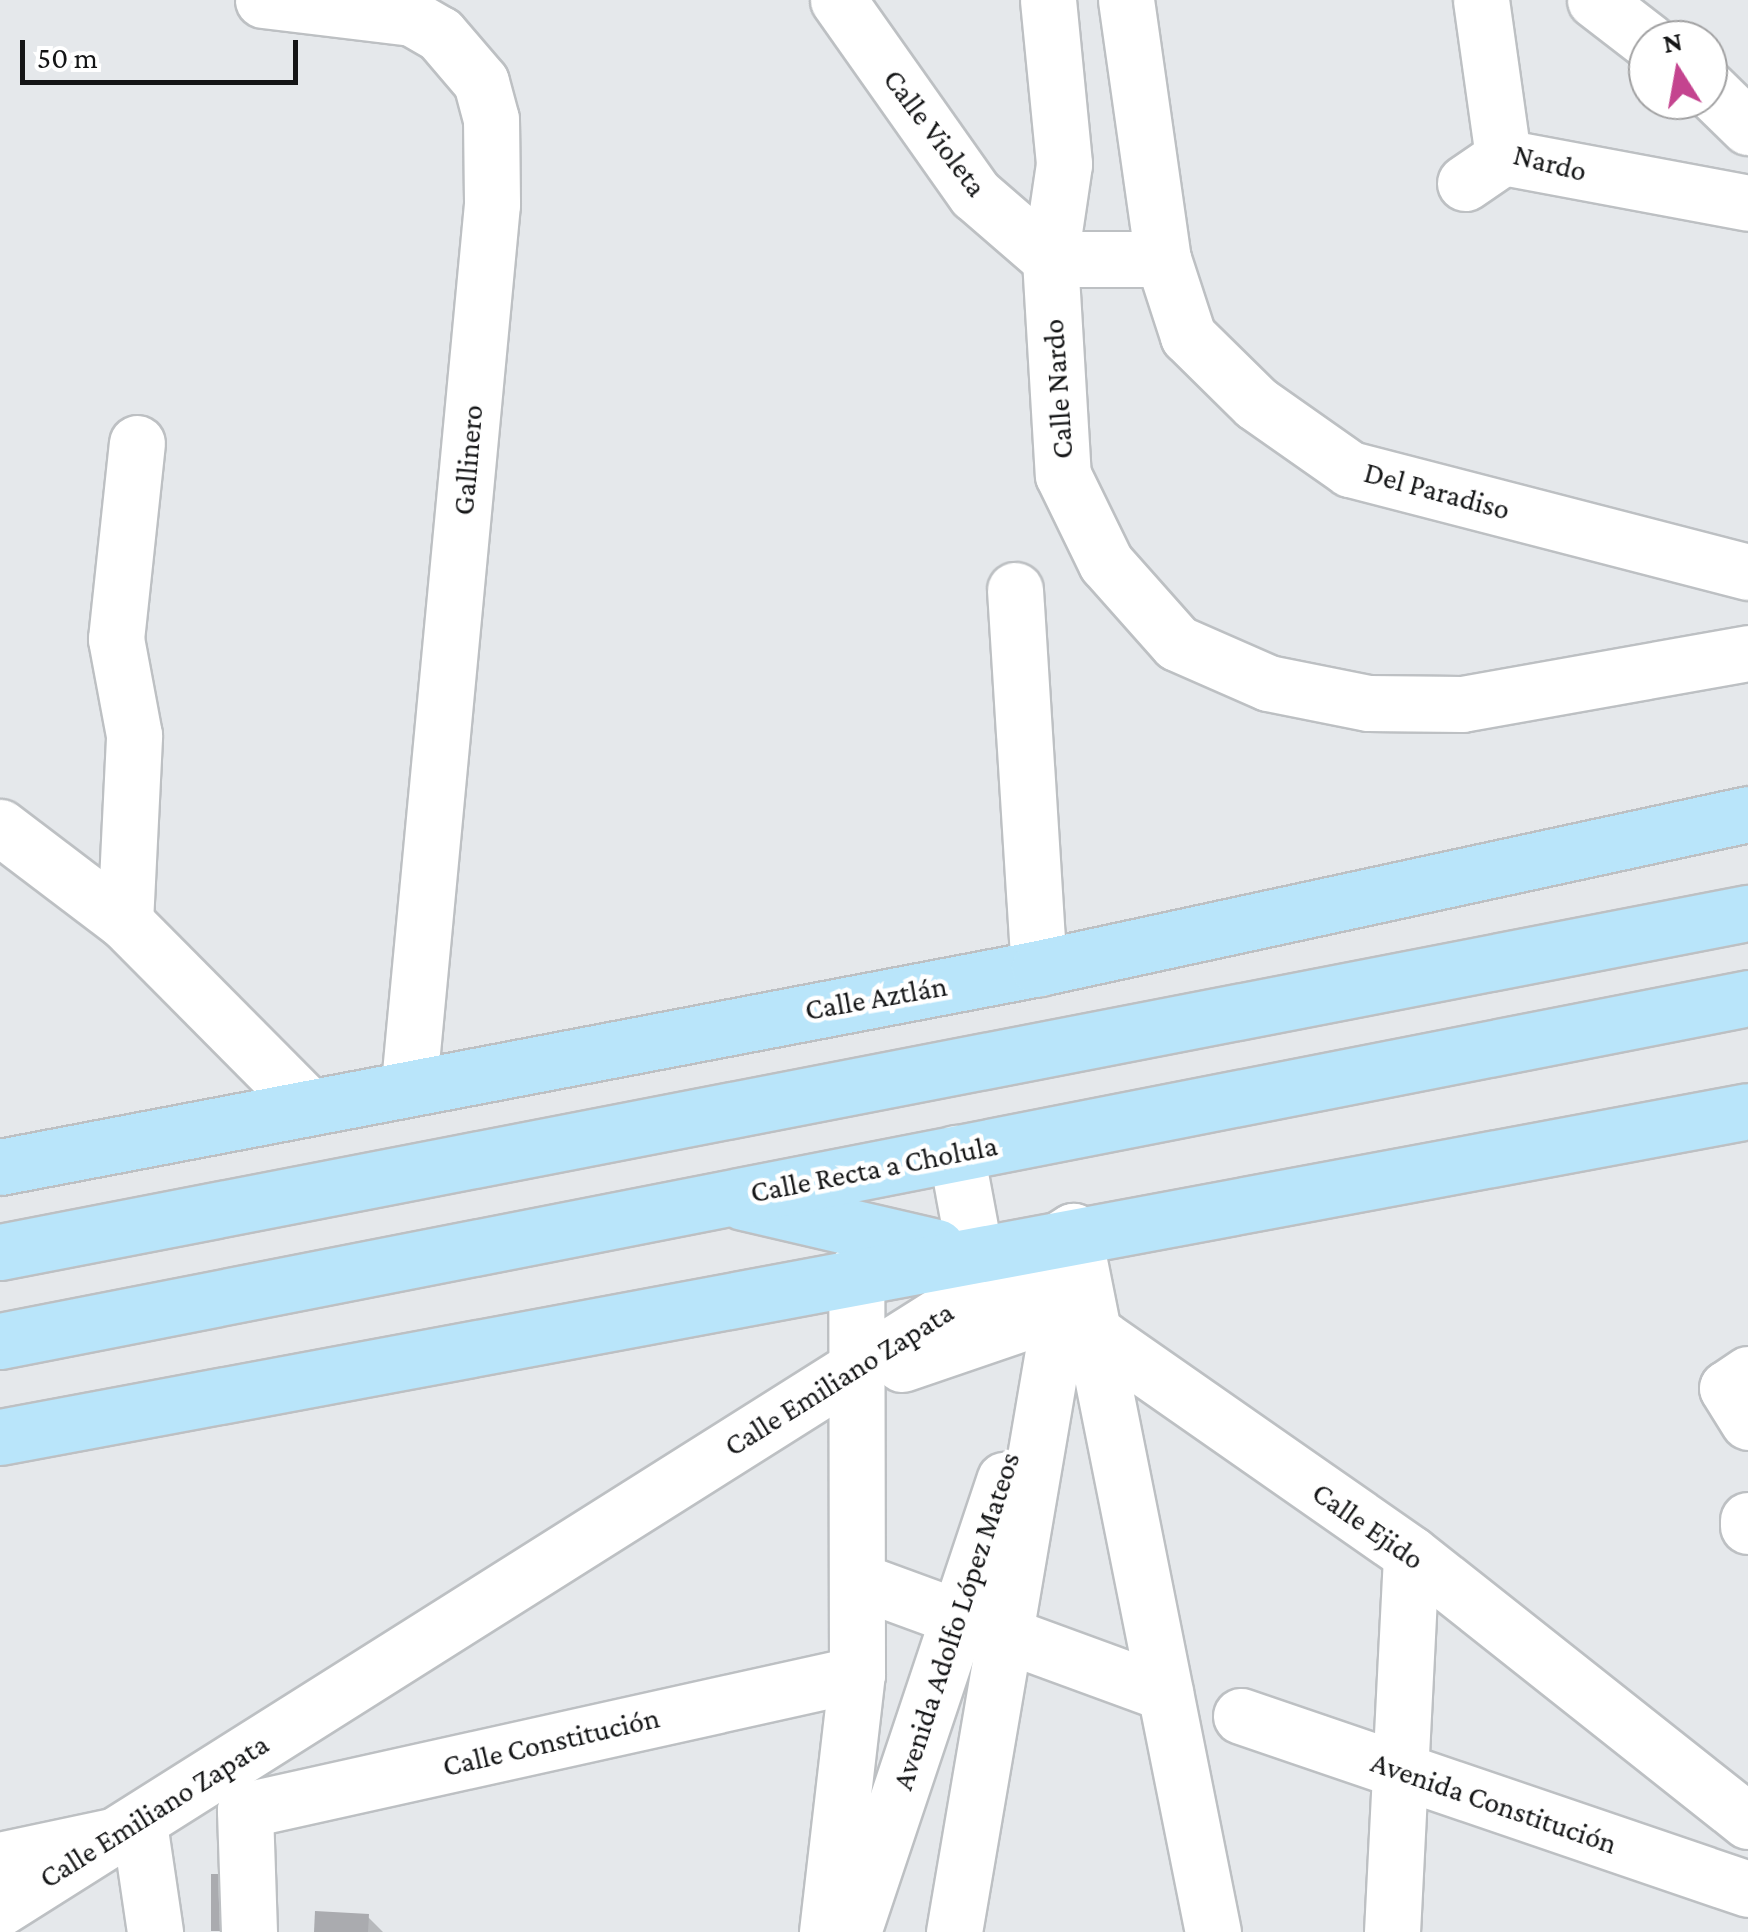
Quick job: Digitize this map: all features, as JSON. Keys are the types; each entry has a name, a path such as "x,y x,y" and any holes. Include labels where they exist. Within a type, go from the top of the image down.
{"main road":[{"name":"Calle Aztlán","path":"0,1167 409,1084 1040,968 1748,814"},
{"path":"0,1252 1748,913"},
{"name":"Calle Recta a Cholula","path":"0,1341 1748,998"},
{"path":"1024,1287 1073,1232 1748,1111"},
{"path":"726,1198 1024,1287"},
{"path":"0,1438 856,1270 1024,1287"}],"street":[{"name":"Gallinero","path":"264,0 412,18 440,34 481,82 491,119 492,204 409,1084"},
{"name":"Calle Violeta","path":"838,0 974,194 1050,259"},
{"name":"Calle Nardo","path":"1048,0 1064,164 1050,259 1063,475 1106,563 1177,643 1268,682 1368,703 1462,704 1746,644"},
{"name":"Del Paradiso","path":"1126,0 1163,259 1188,336 1256,403 1350,469 1748,572"},
{"name":"Nardo","path":"1482,0 1484,170 1748,203"},
{"path":"1595,0 1628,26"},
{"path":"1728,108 1748,127"},
{"path":"1050,259 1163,259"},
{"path":"125,922 134,736 116,640 137,443"},
{"path":"1015,590 1040,968"},
{"path":"0,827 125,922 306,1104"},
{"path":"956,1154 1024,1287 1166,1693 1214,1932"},
{"name":"Avenida Adolfo López Mateos","path":"954,1932 981,1626 1024,1287 1073,1232"},
{"name":"Avenida Adolfo López Mateos","path":"828,1932 856,1674 856,1270"},
{"name":"Calle Emiliano Zapata","path":"0,1908 128,1833 859,1373 1024,1287"},
{"name":"Calle Ejido","path":"1024,1287 1411,1554 1748,1821"},
{"path":"1748,1374 1726,1388 1748,1422"},
{"path":"1392,1932 1411,1554"},
{"path":"859,1581 1166,1693"},
{"name":"Avenida Adolfo López Mateos","path":"852,1932 981,1626"},
{"name":"Calle Constitución","path":"249,1932 245,1810 856,1674"},
{"name":"Avenida Constitución","path":"1241,1716 1748,1889"},
{"path":"0,1860 128,1833 155,1932"}],"building":[{"path":"211,1874 241,1874 241,1931 211,1931"},
{"path":"315,1911 369,1914 368,1932 314,1932"}]}
